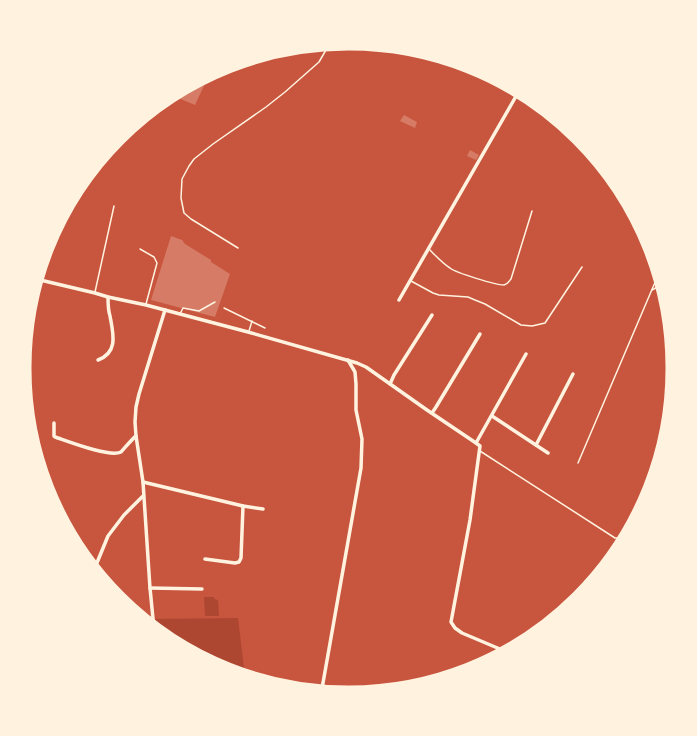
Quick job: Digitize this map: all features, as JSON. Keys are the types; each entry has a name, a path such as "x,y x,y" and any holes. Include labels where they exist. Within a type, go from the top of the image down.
{"street":[{"path":"399,300 516,96"},
{"path":"41,280 146,305 348,360 366,367 480,446 470,520 451,622 455,628 462,633 500,649"},
{"path":"98,360 107,355 114,342 114,333 109,315 108,297"},
{"path":"153,620 143,482 135,422 139,394 165,310"},
{"path":"390,384 394,375 432,315"},
{"path":"432,413 480,334"},
{"path":"476,443 526,354"},
{"path":"322,686 361,468 362,439 356,410 356,378 355,372 348,360"},
{"path":"536,445 573,374"},
{"path":"492,416 548,453"},
{"path":"54,422 54,437 113,454 121,452 136,436"},
{"path":"143,482 243,506 263,509"},
{"path":"96,564 108,536 124,515 143,496"},
{"path":"205,559 235,563 239,562 241,558 243,506"},
{"path":"150,588 202,589"}],"lane":[{"path":"238,248 191,219 184,213 181,198 182,179 194,159 285,92 319,62 326,49"},
{"path":"95,293 114,206"},
{"path":"428,249 450,269 505,285 511,279 532,210"},
{"path":"140,249 154,257 157,263 146,305"},
{"path":"410,280 433,293 468,297 485,304 520,325 532,326 545,323 582,267"},
{"path":"578,463 656,281"},
{"path":"652,290 657,287"},
{"path":"180,314 183,308 199,311 215,302"},
{"path":"224,308 265,328"},
{"path":"248,332 252,321"},
{"path":"479,450 615,538 619,538"}],"shaded area":[{"path":"204,597 214,597 214,599 218,600 219,616 205,616"},
{"path":"238,618 244,670 207,655 189,645 171,634 153,619"}],"building":[{"path":"206,82 195,105 178,98"},
{"path":"404,115 417,122 415,128 400,121"},
{"path":"470,150 479,155 476,160 467,156"},
{"path":"171,236 182,240 185,244 230,274 215,317 151,300"}]}
